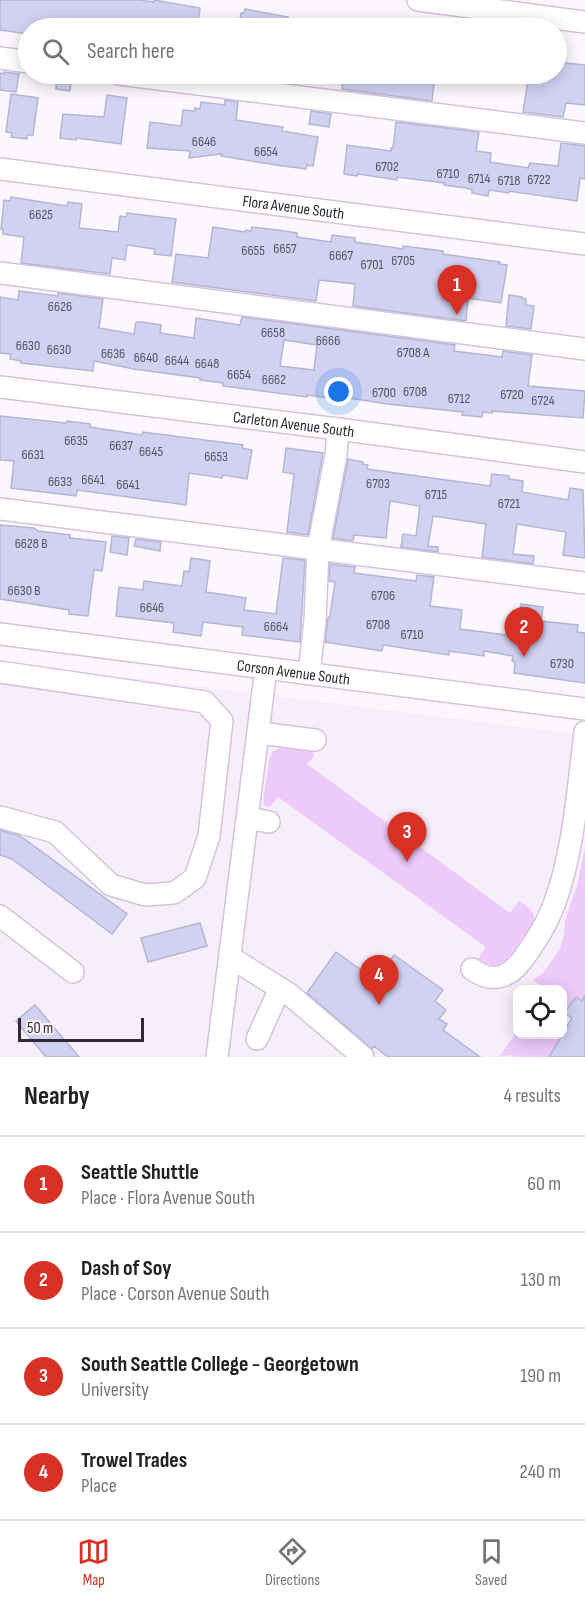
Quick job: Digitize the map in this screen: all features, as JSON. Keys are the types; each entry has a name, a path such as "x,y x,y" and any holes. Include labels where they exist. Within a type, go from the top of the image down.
{"street":[{"path":"418,0 555,18"},
{"path":"567,20 585,22"},
{"path":"0,58 18,61"},
{"path":"198,84 585,133"},
{"name":"Flora Avenue South","path":"0,169 585,244"},
{"path":"0,273 585,349"},
{"name":"Carleton Avenue South","path":"0,387 585,462"},
{"path":"309,674 315,621 318,549 336,455 338,429"},
{"path":"0,508 585,583"},
{"name":"Corson Avenue South","path":"0,634 585,709"},
{"path":"217,1057 267,668"},
{"path":"0,672 205,702 222,721 209,836 195,878 174,893 145,895 111,885 55,832 0,817"},
{"path":"472,969 481,976 492,978 503,976 514,970 544,929 552,911 566,860 585,732"},
{"path":"259,733 315,740"},
{"path":"247,821 269,822"},
{"path":"0,916 73,972"},
{"path":"230,957 280,988 363,1057"},
{"path":"257,1039 280,988"}],"shaded area":[{"path":"0,661 585,735 585,1057 0,1057"},
{"path":"292,746 312,750 314,756 307,764 510,913 519,901 530,909 534,921 506,963 494,967 478,959 486,947 278,797 270,807 265,806 263,802 272,752 282,747"},
{"path":"585,848 585,1003 576,997 569,1007 567,1005 567,985 540,985 533,980 544,972 560,949 565,921 577,886"},
{"path":"513,1038 559,1039 549,1057 514,1057 511,1055 499,1057"}],"building":[{"path":"0,0 139,0 154,2 154,0 200,8 198,18 18,18 18,33 0,30"},
{"path":"245,9 288,17 240,18 241,13 244,13"},
{"path":"567,63 585,65 585,105 566,103 563,117 523,112 527,84 567,84"},
{"path":"4,72 18,74 16,92 0,90 0,73 4,74"},
{"path":"56,84 71,84 70,91 56,89"},
{"path":"342,84 434,84 432,101 342,89"},
{"path":"11,94 38,98 33,135 27,135 27,139 11,137 12,133 6,132"},
{"path":"107,95 127,98 121,144 60,138 63,114 104,117"},
{"path":"225,100 238,102 236,120 283,127 282,131 318,137 313,166 307,165 306,169 221,156 222,154 189,158 190,151 147,148 150,122 181,126 183,110 200,109 201,102 225,105"},
{"path":"311,111 331,114 329,127 309,124"},
{"path":"396,122 479,132 476,151 491,153 490,162 528,168 530,163 558,166 561,143 585,146 585,179 580,178 577,201 509,191 509,193 489,190 488,196 472,193 472,190 466,188 444,185 444,183 344,174 347,145 391,151"},
{"path":"11,197 67,206 68,202 82,204 79,228 118,232 120,216 126,217 127,213 176,219 171,256 154,254 155,249 127,245 125,260 112,258 110,274 21,263 24,237 3,234 3,229 1,229 4,200 10,201"},
{"path":"213,227 245,232 246,230 251,231 252,227 277,230 297,233 297,237 331,242 332,235 355,238 355,242 403,249 403,246 443,251 443,254 500,262 499,264 507,265 501,303 468,298 466,321 353,306 355,284 319,280 316,301 172,282 176,254 208,258"},
{"path":"19,291 103,299 99,328 134,334 136,322 142,322 161,325 160,333 194,338 196,318 240,325 242,317 455,345 454,351 502,357 503,351 532,355 528,386 585,391 583,418 492,411 492,413 483,412 482,417 462,415 463,412 330,395 330,398 307,395 307,397 223,386 223,383 200,380 200,378 94,361 93,371 21,363 21,361 10,359 11,354 0,353 0,297 18,300","holes":["284,340 317,345 314,370 280,366"]},
{"path":"509,295 522,297 526,299 526,305 534,306 531,329 506,326"},
{"path":"0,416 66,423 67,421 142,435 143,432 243,445 242,448 252,450 247,479 189,473 186,505 77,490 76,496 11,488 14,461 0,460"},
{"path":"286,448 323,453 308,535 287,532 294,474 283,472"},
{"path":"348,459 363,462 362,464 368,465 367,469 490,486 492,474 509,476 509,479 523,481 522,492 568,500 570,488 583,490 585,558 563,555 566,532 517,524 513,554 534,556 533,564 482,557 486,524 433,516 428,546 438,547 438,552 401,547 403,534 416,536 420,506 390,501 386,538 354,535 353,541 333,538"},
{"path":"0,525 34,528 38,531 70,535 70,538 106,542 102,571 94,570 88,616 69,614 69,610 0,599"},
{"path":"112,536 129,538 127,555 110,552"},
{"path":"136,539 161,542 160,551 134,546"},
{"path":"191,558 210,561 206,592 246,598 244,610 276,614 283,558 305,560 300,642 242,635 243,627 203,622 201,636 173,632 174,623 116,616 119,587 143,590 144,581 182,586 184,571 189,572"},
{"path":"330,564 355,567 354,573 416,581 417,575 434,577 430,606 462,610 460,629 513,636 515,626 518,627 521,604 543,607 541,621 578,625 577,632 585,633 585,683 514,673 513,656 484,651 484,656 449,651 449,655 383,645 382,651 325,642 335,582 329,581"},
{"path":"0,830 20,836 127,914 112,934 12,859 0,855"},
{"path":"200,923 207,946 148,962 141,938"},
{"path":"336,952 371,977 375,972 379,975 394,955 443,990 435,1001 446,1010 439,1019 447,1024 443,1030 480,1057 388,1057 374,1046 372,1049 307,993"},
{"path":"585,995 585,1057 549,1057 560,1039 567,1039 567,1026 572,1018 567,1015 567,1009 576,997 582,1001"},
{"path":"35,1005 79,1057 46,1057 16,1021"}],"place":[{"name":"Seattle Shuttle","path":"457,315"},
{"name":"Dash of Soy","path":"524,657"},
{"name":"South Seattle College - Georgetown","path":"407,862"},
{"name":"Trowel Trades","path":"379,1005"}]}
